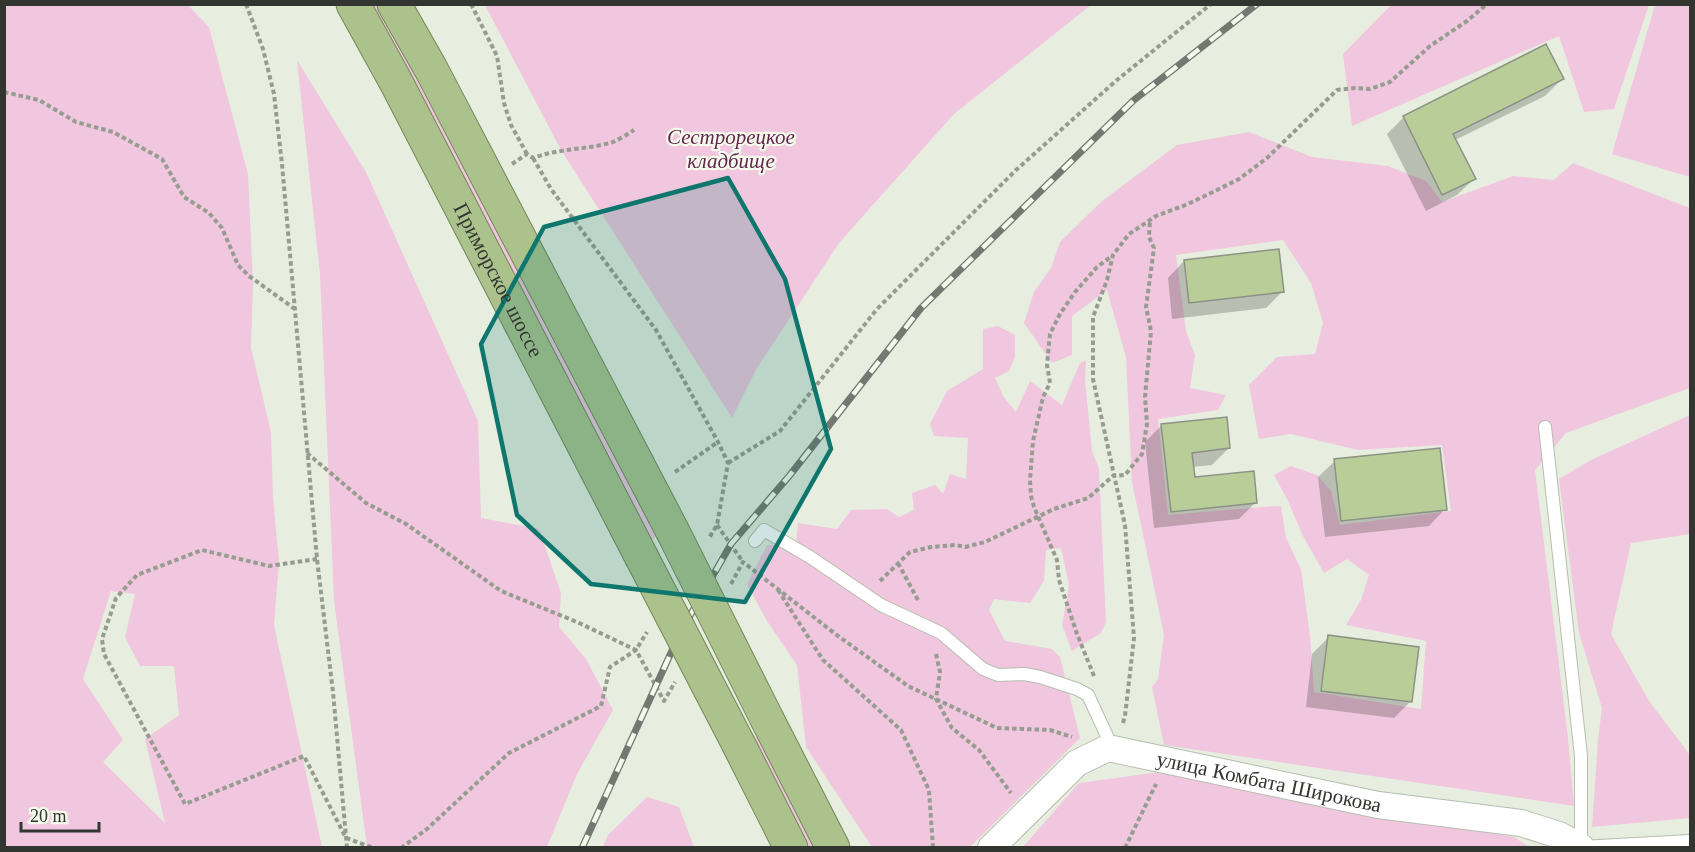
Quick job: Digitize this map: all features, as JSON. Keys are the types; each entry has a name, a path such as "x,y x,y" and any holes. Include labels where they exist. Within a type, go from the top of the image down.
{"highway":[{"name":"Приморское шоссе","path":"353,4 417,123 791,848"},
{"name":"Приморское шоссе","path":"394,4 442,90 672,530 833,848"}],"street":[{"path":"991,848 1077,763 1107,748 1113,749"},
{"name":"улица Комбата Широкова","path":"1113,749 1378,805 1521,823 1559,835 1581,847"}],"lane":[{"path":"1545,427 1581,756 1581,847 1690,841"},
{"path":"755,541 764,530 810,557 881,605 941,633 983,669 998,675 1024,674 1040,677 1088,695 1113,749"}],"path":[{"path":"246,4 263,49 274,94 317,559 333,692 347,848"},
{"path":"471,4 497,56 504,103 511,125 527,154 532,158 557,198 656,330 728,463 717,525 705,544"},
{"path":"728,463 780,431 877,309 1016,170 1117,80 1211,4"},
{"path":"1094,676 1059,580 1057,560 1031,496 1030,480 1035,431 1043,397 1050,383 1047,365 1050,334 1060,314 1075,292 1097,267 1113,255 1129,234 1156,216 1188,204 1239,178 1267,158 1337,90 1370,89 1390,82 1430,46 1467,21 1487,4"},
{"path":"4,92 39,100 76,122 113,132 162,159 184,197 209,213 222,228 238,265 249,276 295,310"},
{"path":"532,158 547,152 615,141 634,130"},
{"path":"507,168 527,154"},
{"path":"879,583 910,552 931,547 956,545 965,547 985,542 1054,509 1088,498 1113,476 1125,475 1142,454 1148,424 1145,397 1151,331 1146,307 1154,248 1149,237 1150,220"},
{"path":"1113,255 1094,317 1093,379 1125,525 1134,638 1125,716 1113,749"},
{"path":"672,474 718,441"},
{"path":"307,453 366,503 406,524 501,591 577,622 636,650 648,631"},
{"path":"717,525 743,562"},
{"path":"317,559 269,566 202,550 137,575 116,598 102,639 104,654 185,804 304,756 346,838 374,848"},
{"path":"898,563 930,628 940,672 936,699 952,728 979,750 1010,790 1019,820"},
{"path":"776,587 823,660 901,730 929,790 933,848"},
{"path":"1118,709 1125,716"},
{"path":"1125,848 1168,760"}],"highlighted area":[{"path":"728,178 785,279 831,449 745,602 591,584 517,515 481,344 544,227"}],"green space":[{"path":"5,4 188,5 209,27 248,174 253,283 251,348 271,432 273,497 279,562 274,625 322,847 5,847","holes":["111,591 135,594 125,637 140,666 174,666 179,715 145,739 165,823 103,762 123,740 83,679"]},
{"path":"1392,4 1649,5 1614,109 1584,112 1559,36 1352,126 1343,54"},
{"path":"367,5 377,5 416,73 659,535 650,541"},
{"name":"Сестрорецкое кладбище","path":"485,5 1091,5 954,114 839,243 757,368 732,418 561,150"},
{"path":"1655,5 1690,5 1690,177 1612,154"},
{"path":"297,60 366,172 478,421 481,518 539,529 561,593 559,627 586,659 613,710 577,774 547,847 367,847 334,601 320,275"},
{"path":"1249,132 1312,157 1388,166 1426,181 1442,202 1513,176 1554,180 1573,163 1690,208 1690,388 1566,433 1535,470 1568,738 1574,806 1164,745 1152,687 1158,679 1164,635 1132,482 1126,357 1107,290 1072,316 1072,355 1052,363 1024,323 1034,292 1051,268 1060,242 1102,201 1177,145","holes":["1283,240 1311,283 1323,323 1315,354 1277,357 1249,385 1259,439 1291,434 1358,450 1442,445 1451,511 1340,525 1331,491 1317,475 1291,466 1274,475 1303,536 1324,573 1347,559 1369,575 1361,600 1346,625 1426,641 1421,709 1314,692 1310,636 1301,569 1286,538 1281,506 1168,515 1158,419 1218,410 1226,395 1190,388 1195,355 1186,331 1176,255"]},
{"path":"998,326 1015,335 1015,357 1009,371 995,378 1003,396 1016,412 1030,381 1062,405 1080,363 1086,360 1085,380 1092,451 1099,469 1106,622 1101,633 1072,651 1062,625 1069,585 1061,548 1046,550 1044,581 1030,603 994,599 989,610 1005,641 1052,649 1060,657 1080,738 970,847 872,847 806,747 797,665 767,621 747,584 767,545 796,544 798,523 837,529 851,510 887,509 899,517 914,510 912,493 935,485 943,494 950,474 966,479 968,438 934,436 930,424 947,391 983,369 983,329"},
{"path":"1690,415 1690,534 1631,543 1611,634 1649,701 1690,755 1690,818 1592,827 1602,708 1579,633 1559,479 1591,460"},
{"path":"759,735 820,847 808,847 752,741"},
{"path":"1159,772 1514,837 1529,847 1022,848 1079,783"},
{"path":"647,797 679,807 694,847 603,847 608,835"}],"building":[{"path":"1546,44 1564,79 1453,134 1476,179 1442,195 1403,116"},
{"path":"1279,249 1284,292 1189,303 1184,260"},
{"path":"1227,417 1230,448 1192,453 1195,477 1254,471 1257,503 1171,512 1161,424"},
{"path":"1440,448 1447,510 1341,521 1334,459"},
{"path":"1328,635 1419,647 1412,702 1321,691"}],"railway":[{"path":"582,848 680,633 731,544 790,475 921,308 1134,100 1257,4"}]}
